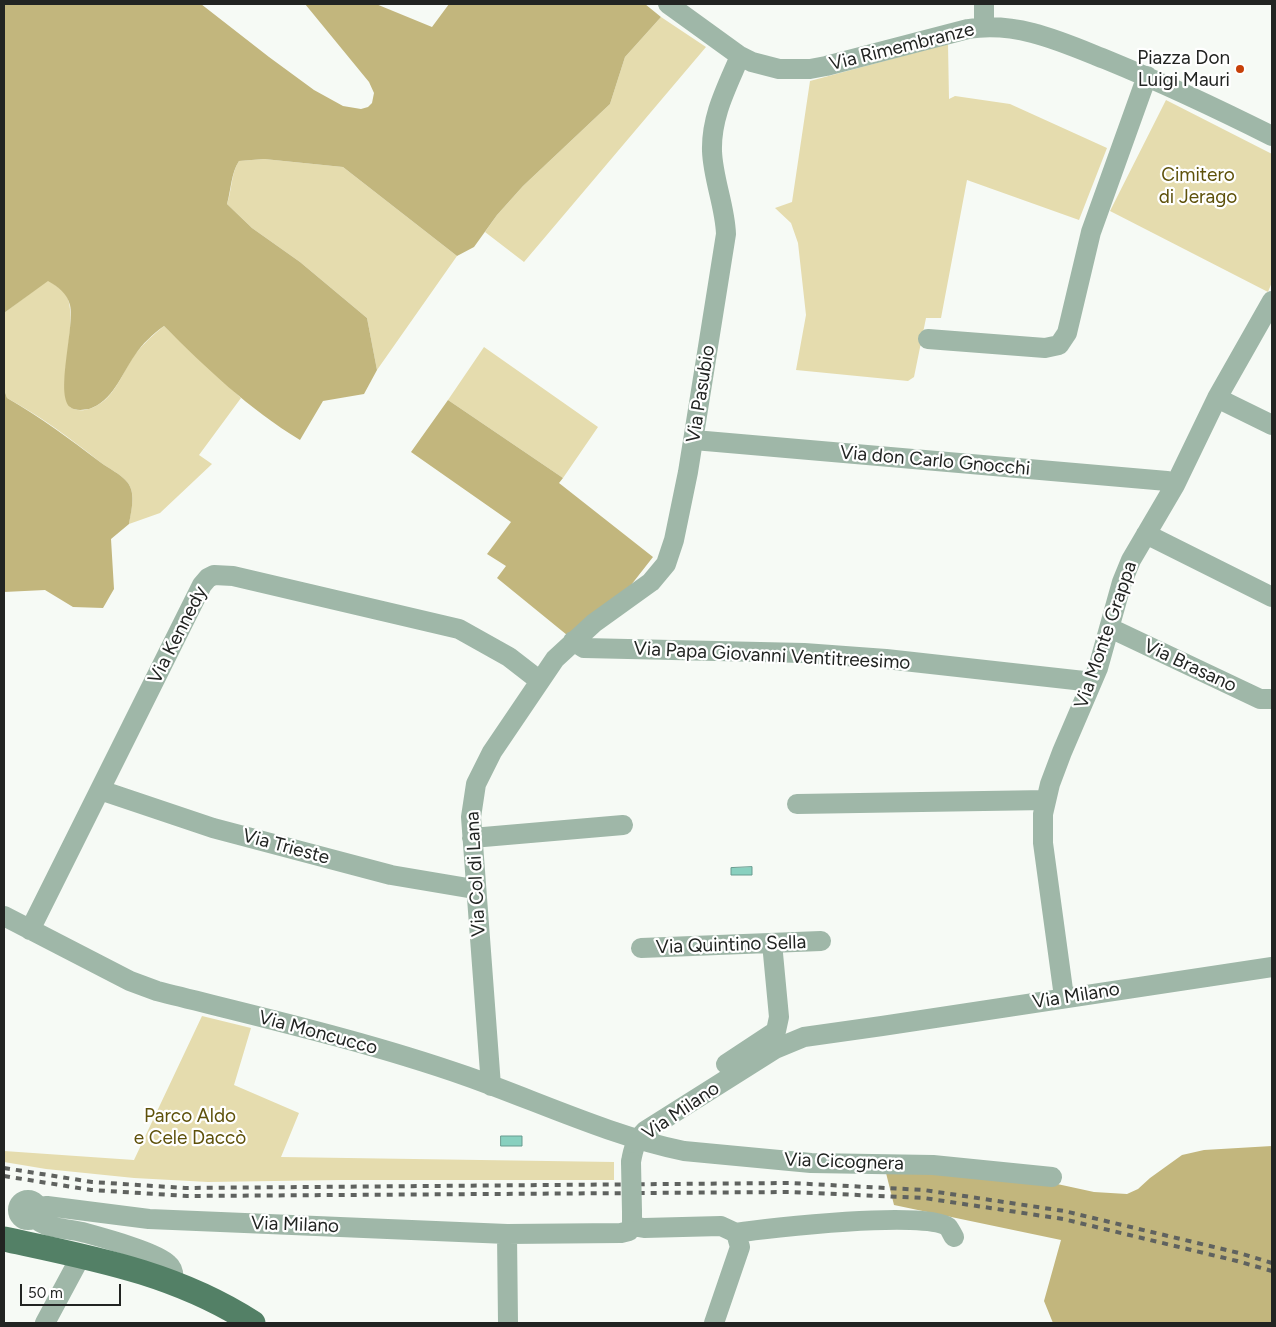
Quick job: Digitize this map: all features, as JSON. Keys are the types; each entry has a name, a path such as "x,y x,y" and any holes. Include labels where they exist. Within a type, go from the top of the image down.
{"main road":[{"path":"4,1239 121,1266 173,1282 230,1308 253,1323"}],"street":[{"name":"Via Rimembranze","path":"668,4 740,56 752,62 779,69 810,69 826,66 984,26 1002,27 1036,34 1147,76 1272,136"},
{"path":"984,4 984,26"},
{"name":"Via Pasubio","path":"540,681 555,659 594,623 651,582 666,564 674,540 694,440 726,234 726,219 712,152 714,124 720,100 740,56"},
{"path":"928,339 1045,348 1059,345 1067,332 1090,232 1147,76"},
{"name":"Via Monte Grappa","path":"1064,997 1043,843 1043,814 1056,765 1103,651 1122,582 1131,560 1175,485 1217,398 1272,300"},
{"path":"1217,398 1272,425"},
{"name":"Via don Carlo Gnocchi","path":"694,440 1167,481 1175,485"},
{"path":"1146,534 1272,597"},
{"name":"Via Kennedy","path":"30,930 202,585 208,578 214,575 233,576 309,592 459,629 509,656 540,681"},
{"name":"Via Brasano","path":"1110,628 1260,699 1272,699"},
{"name":"Via Papa Giovanni Ventitreesimo","path":"574,641 584,648 804,653 886,659 1091,683"},
{"name":"Via Col di Lana","path":"491,1086 471,817 476,784 492,752 540,681"},
{"name":"Via Trieste","path":"100,790 213,828 391,875 468,888 475,887"},
{"path":"797,804 1046,800"},
{"path":"472,838 623,825"},
{"name":"Via Moncucco","path":"4,916 139,984 391,1052 466,1076 638,1138"},
{"name":"Via Quintino Sella","path":"641,948 821,941"},
{"path":"638,1138 646,1117 776,1031 779,1017 772,943"},
{"name":"Via Milano","path":"24,1214 47,1206 149,1219 507,1234 621,1233 628,1231 632,1219 631,1162 633,1149 638,1138 653,1126 775,1049 804,1037 1272,967"},
{"name":"Via Cicognera","path":"638,1138 684,1152 811,1163 934,1165 1052,1178"},
{"name":"Via Milano","path":"24,1214 40,1224 81,1232 151,1254 168,1263 174,1272 173,1282"},
{"path":"632,1219 644,1228 721,1226 736,1233 820,1222 906,1220 934,1222 948,1227 954,1237"},
{"path":"714,1323 740,1247 736,1233"},
{"path":"507,1234 508,1323"},
{"path":"45,1323 81,1256"}],"green space":[{"path":"661,17 706,47 524,262 485,232 497,215 523,186 610,104 625,57"},
{"path":"948,44 949,99 955,96 1010,104 1107,148 1079,220 967,180 941,318 926,318 914,377 908,381 796,370 806,315 798,243 791,223 775,208 792,202 810,81"},
{"name":"Cimitero di Jerago","path":"1166,100 1272,154 1272,282 1268,292 1110,211"},
{"path":"264,159 343,167 457,256 377,370 367,318 300,262 252,228 227,204 234,171 239,161"},
{"path":"48,280 64,292 70,311 65,391 70,407 77,410 86,410 105,400 117,386 136,353 164,326 241,398 199,455 212,464 160,513 129,524 132,492 128,483 55,428 7,398 4,389 4,313"},
{"path":"484,347 598,427 563,478 448,400"},
{"name":"Parco Aldo e Cele Daccò","path":"202,1016 251,1028 234,1085 299,1113 281,1157 614,1162 614,1180 208,1182 134,1178 46,1169 4,1162 4,1151 134,1160"}],"shaded area":[{"path":"4,4 201,4 314,90 343,106 361,109 368,107 372,103 374,93 369,82 305,4 376,4 432,27 449,4 645,4 661,17 625,57 610,104 523,186 497,215 474,247 457,256 343,167 264,159 239,161 233,176 227,204 252,228 300,262 367,318 377,370 364,394 323,401 300,440 246,401 212,372 164,326 141,347 116,386 104,400 89,409 79,410 72,408 66,400 64,389 71,315 69,301 64,294 59,288 48,281 4,313"},
{"path":"4,389 7,398 118,474 130,487 132,503 129,524 111,539 114,589 103,608 73,607 45,590 4,592"},
{"path":"448,400 563,478 559,483 653,557 624,594 567,635 497,578 506,566 487,554 511,522 411,452"},
{"path":"752,867 752,875 731,875 731,868"},
{"path":"501,1136 522,1136 522,1146 501,1146"},
{"path":"1272,1146 1272,1323 1053,1323 1044,1301 1061,1240 894,1205 884,1165 1048,1182 1094,1192 1127,1194 1138,1189 1182,1155 1204,1150"}],"railway":[{"path":"4,1168 92,1182 185,1188 791,1183 924,1190 1064,1211 1239,1253 1272,1263"},
{"path":"4,1176 91,1190 187,1196 791,1192 924,1198 1063,1219 1272,1271"}],"place":[{"name":"Piazza Don Luigi Mauri","path":"1240,69"}]}
